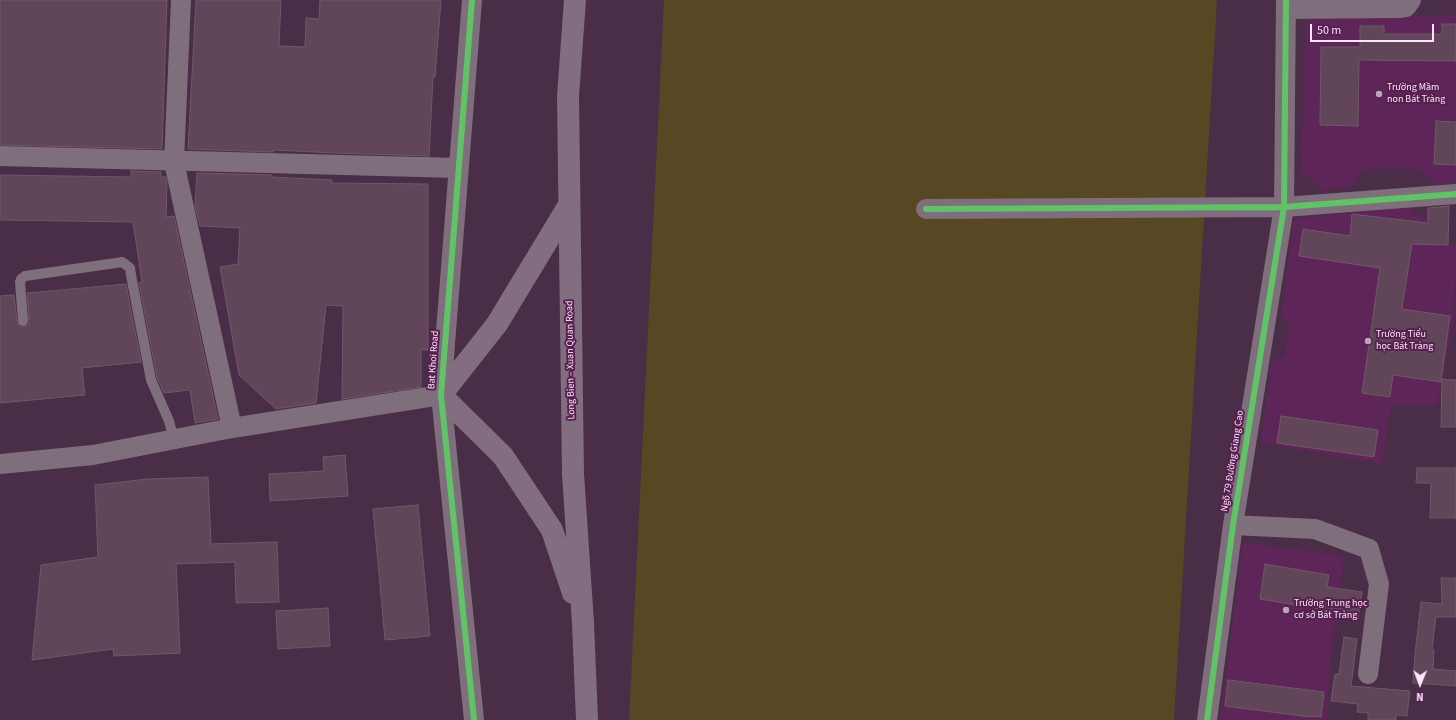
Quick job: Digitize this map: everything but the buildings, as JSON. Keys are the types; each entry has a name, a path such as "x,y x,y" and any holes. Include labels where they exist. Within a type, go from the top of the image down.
{"main road":[{"name":"Long Bien – Xuan Quan Road","path":"575,0 568,96 573,474 583,623 587,720"},
{"path":"569,205 497,324 442,395 503,456 552,530 583,623"}],"street":[{"path":"181,0 174,162 232,428"},
{"name":"Bat Khoi Road","path":"472,0 458,168 442,395 474,720"},
{"path":"1286,5 1398,8 1406,7 1411,0"},
{"name":"Ngõ 79 Đường Giang Cao","path":"1207,720 1233,525 1284,207 1286,5"},
{"path":"0,156 174,162 458,168"},
{"path":"926,209 1284,207 1456,194"},
{"path":"0,464 94,455 232,428 442,395"},
{"path":"1233,525 1315,529 1369,549 1379,584 1368,674"}],"lane":[{"path":"23,321 20,282 25,276 122,262 125,264 130,268 132,275 151,380 169,421 174,440"}],"shaded area":[{"path":"664,0 1217,0 1174,720 629,720"},
{"name":"Trường Mầm non Bát Tràng","path":"1456,15 1456,183 1435,184 1417,169 1364,169 1354,186 1323,191 1301,172 1305,19"},
{"name":"Trường Tiểu học Bát Tràng","path":"1409,206 1413,215 1428,216 1427,244 1456,245 1454,318 1437,406 1391,406 1382,464 1261,443 1271,362 1284,356 1289,326 1281,315 1294,219"},
{"name":"Trường Trung học cơ sở Bát Tràng","path":"1243,542 1344,556 1330,664 1327,720 1220,720"}],"cycle path":[{"path":"472,0 441,395 474,720"},
{"path":"1207,720 1233,525 1284,207 1286,0"},
{"path":"926,209 1284,207 1456,194"}],"place":[{"name":"Trường Mầm non Bát Tràng","path":"1379,94"},
{"name":"Trường Tiểu học Bát Tràng","path":"1368,341"},
{"name":"Trường Trung học cơ sở Bát Tràng","path":"1286,610"}]}
